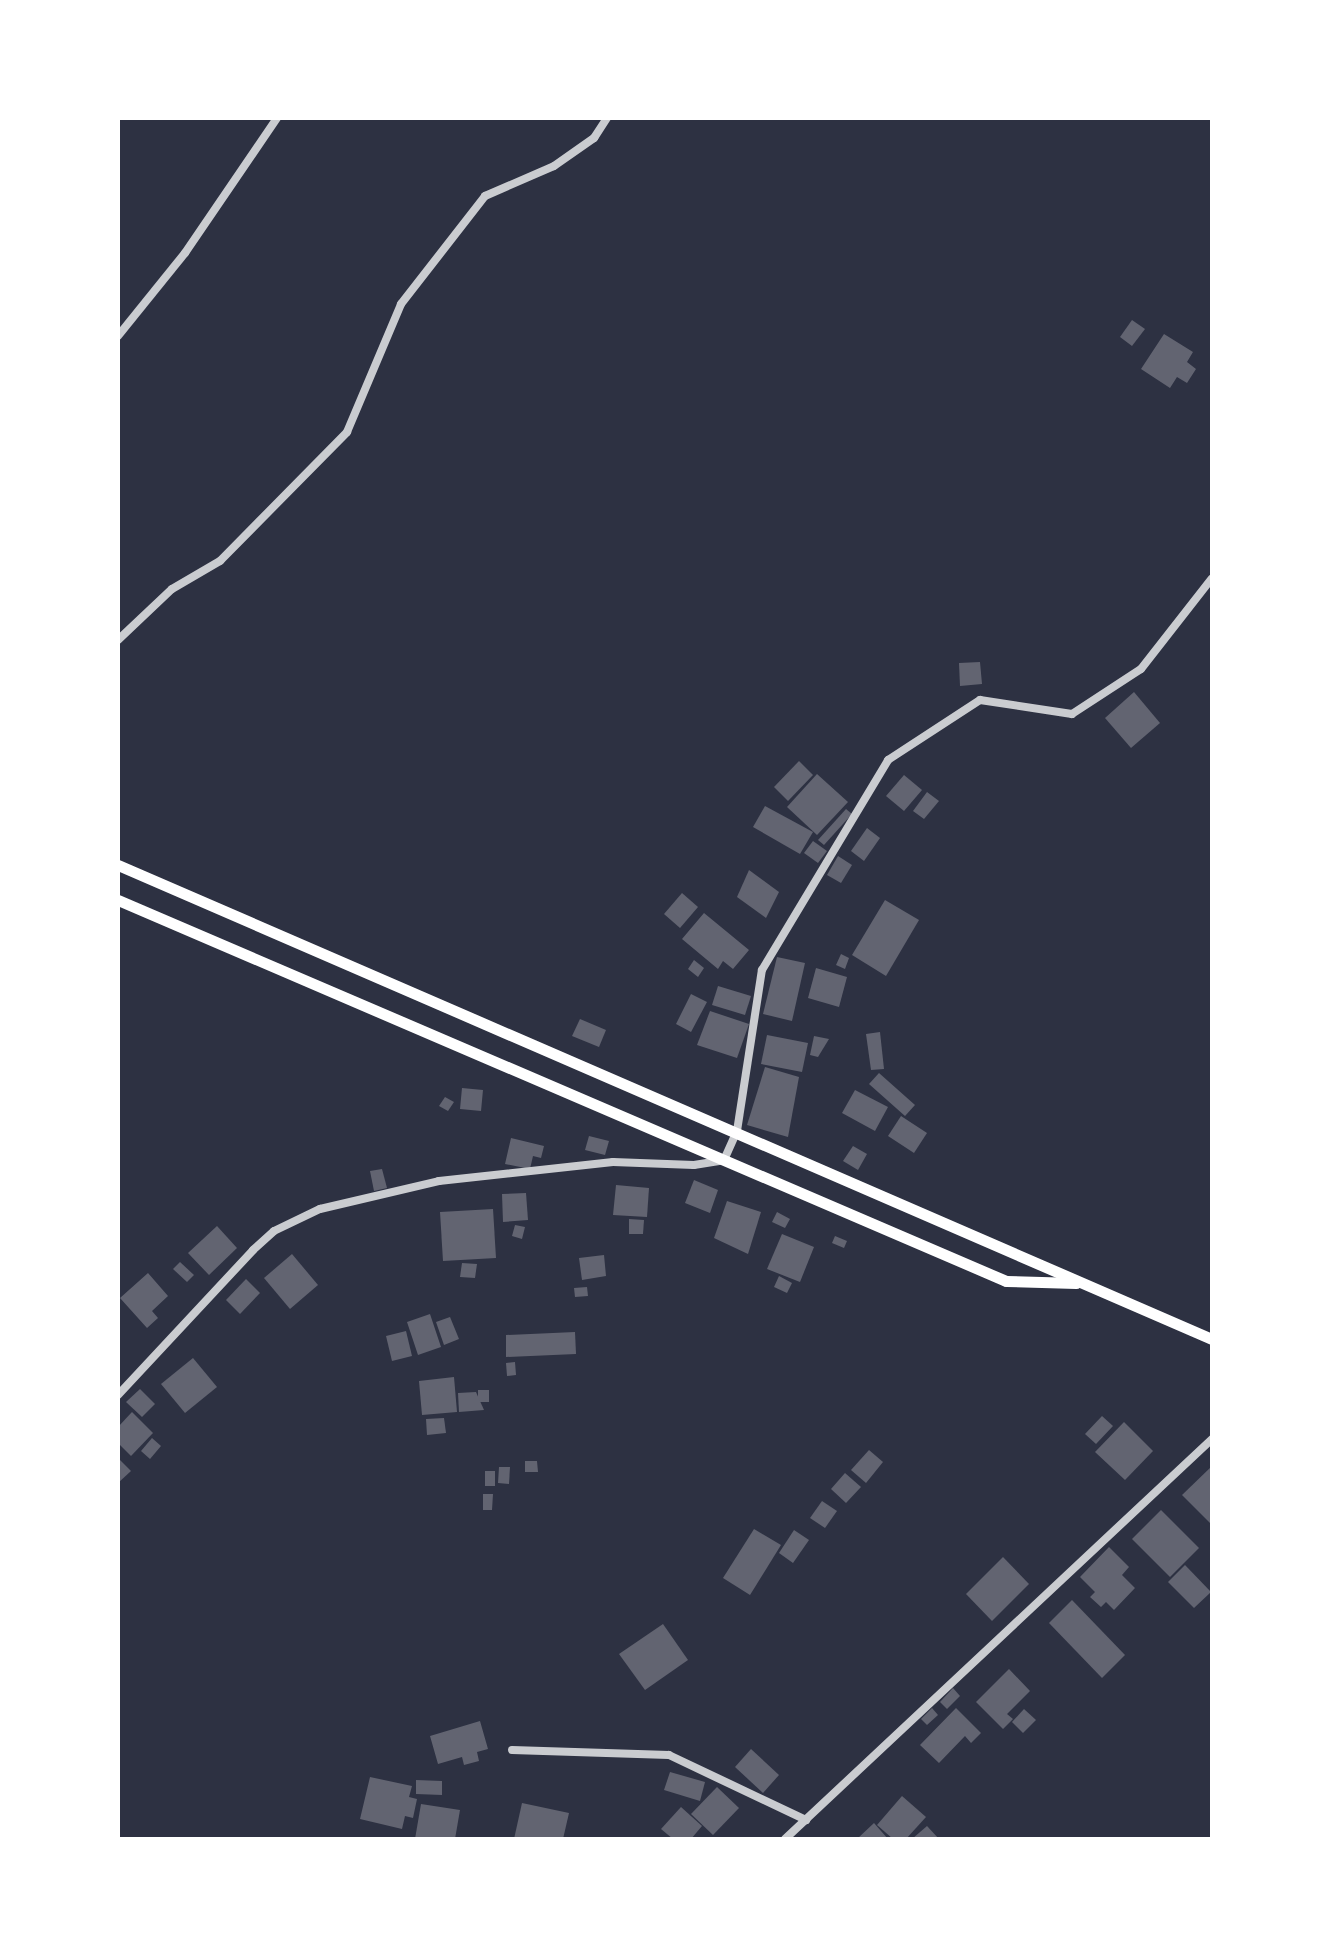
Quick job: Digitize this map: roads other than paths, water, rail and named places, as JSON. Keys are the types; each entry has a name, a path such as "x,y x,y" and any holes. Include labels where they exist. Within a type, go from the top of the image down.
{"main road":[{"path":"118,865 1212,1339"},
{"path":"118,900 1006,1281 1085,1284"}],"street":[{"path":"118,336 185,253 277,118"},
{"path":"118,640 172,589 220,561 347,432 401,304 485,196 554,166 594,138 607,118"},
{"path":"118,1395 253,1250 274,1231 320,1209 439,1181 613,1162 694,1165 724,1160 737,1131 762,970 888,760 980,700 1072,714 1141,669 1212,578"},
{"path":"785,1839 1212,1439"},
{"path":"512,1750 669,1755 806,1820"}]}
